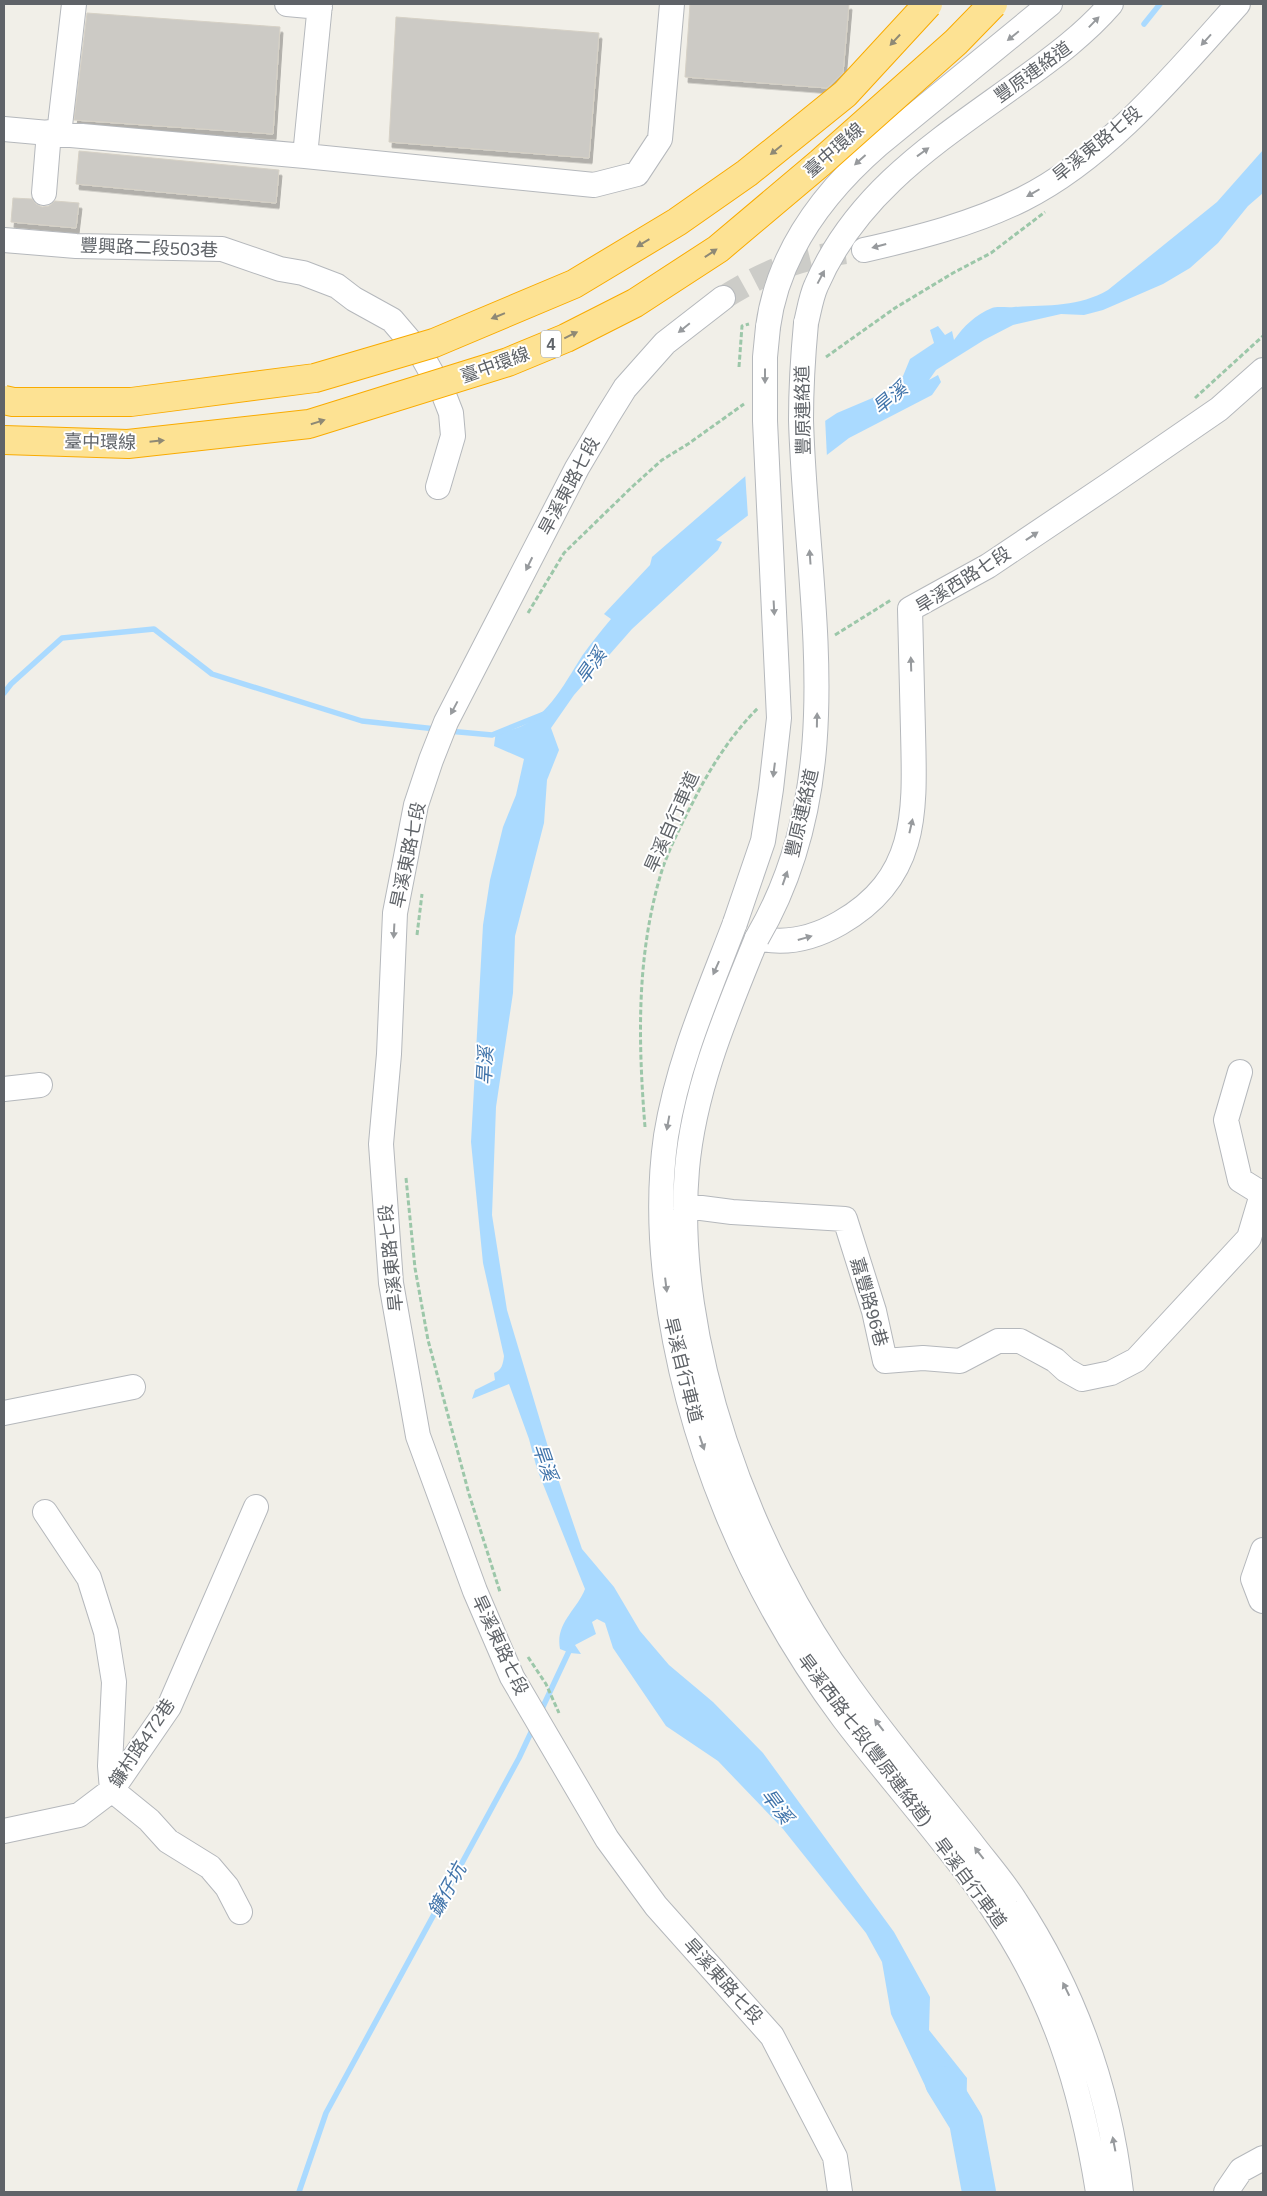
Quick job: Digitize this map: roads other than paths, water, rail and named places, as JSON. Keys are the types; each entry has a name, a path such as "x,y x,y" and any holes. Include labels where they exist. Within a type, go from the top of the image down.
{"highway":[{"name":"臺中環線","path":"4,400 13,402 131,402 316,378 434,343 516,309 574,284 677,222 747,173 845,94 928,4"},
{"name":"臺中環線","path":"4,440 128,444 310,424 508,362 566,338 635,303 718,249 820,163 949,49 993,4"}],"street":[{"path":"44,193 74,4"},
{"path":"287,4 320,6 305,156"},
{"path":"4,129 305,156 594,185 637,174 660,139 672,4"},
{"name":"豐原連絡道","path":"735,923 763,841 772,789 779,718 765,421 765,357 773,300 790,254 813,213 852,168 1050,4"},
{"name":"豐原連絡道","path":"757,938 780,895 798,840 807,804 816,739 817,699 814,614 802,422 802,364 806,322 816,287 842,238 863,208 914,158 1074,42 1111,4"},
{"name":"旱溪東路七段","path":"864,250 965,223 1022,199 1055,180 1082,162 1155,96 1238,4"},
{"name":"豐興路二段503巷","path":"4,240 76,246 222,249 280,269 303,273 337,286 354,299 392,320 421,354 444,395 450,413 453,436 438,487"},
{"name":"旱溪東路七段","path":"722,298 665,343 626,388 607,416 561,499 440,737 416,805 395,913 389,1054 382,1144 391,1283 418,1436 475,1591 512,1676 607,1838 656,1906 772,2036 835,2157 840,2192"},
{"name":"旱溪西路七段","path":"757,938 769,941 797,940 836,926 865,906 886,884 901,858 913,817 914,796 910,609 988,566 1094,495 1219,409 1263,370"},
{"name":"旱溪西路七段(豐原連絡道)","path":"735,923 700,1012 681,1067 671,1107 663,1164 662,1248 673,1335 688,1399 715,1483 752,1570 801,1657 845,1720 992,1906 1037,1984 1056,2027 1076,2083 1089,2135 1098,2192"},
{"name":"旱溪西路七段(豐原連絡道)","path":"757,938 708,1067 691,1142 687,1169 688,1270 702,1353 734,1466 766,1544 816,1638 850,1688 1014,1898 1041,1941 1074,2006 1099,2078 1109,2117 1121,2192"},
{"path":"1240,1072 1226,1120 1240,1180 1262,1192"},
{"path":"4,1089 40,1085"},
{"name":"嘉豐路96巷","path":"686,1206 732,1212 846,1218 874,1311 885,1361 923,1358 960,1361 998,1341 1020,1341 1055,1360 1066,1370 1082,1379 1111,1373 1136,1360 1249,1238 1262,1192"},
{"path":"4,1413 133,1386"},
{"name":"鐮村路472巷","path":"4,1831 78,1815 112,1790 169,1707 256,1507"},
{"path":"45,1512 89,1578 106,1632 114,1682 110,1766 112,1790 149,1820 168,1841 210,1866 227,1887 240,1912"},
{"path":"1263,1550 1253,1579 1263,1601"},
{"path":"1226,2192 1241,2170 1263,2158"}],"water":[{"path":"1263,150 1263,193 1248,206 1218,243 1190,268 1163,284 1103,310 1084,315 1061,314 1013,325 984,340 936,370 929,380 938,375 941,382 932,395 849,438 716,540 722,542 718,550 632,629 574,695 551,728 559,750 547,780 544,823 515,936 513,993 496,1107 492,1215 507,1310 554,1467 582,1549 614,1587 640,1631 669,1665 713,1702 763,1753 894,1932 930,1997 929,2030 967,2078 966,2122 928,2092 891,2014 882,1962 866,1933 783,1829 718,1761 666,1726 613,1648 605,1623 597,1619 592,1622 596,1634 575,1645 581,1654 570,1653 560,1649 559,1640 564,1624 585,1589 537,1469 529,1439 509,1384 472,1399 475,1390 495,1380 494,1373 502,1366 504,1356 483,1263 471,1142 483,925 490,880 503,827 516,795 524,759 494,746 496,731 512,729 525,724 548,706 585,651 611,619 604,614 650,565 652,557 757,466 837,413 889,391 903,376 910,359 934,343 930,330 938,326 945,335 952,331 954,340 970,321 992,308 1051,305 1086,300 1097,296 1108,290 1217,202"}],"waterway":[{"path":"1144,24 1160,4"},
{"path":"4,693 11,684 62,638 154,629 212,674 362,721 436,729"},
{"path":"448,731 492,735 544,714"},
{"name":"鐮仔坑","path":"540,1713 571,1647"},
{"name":"鐮仔坑","path":"299,2192 326,2113 519,1758 534,1726"},
{"name":"旱溪","path":"942,2083 966,2122 979,2192"}],"tunnel":[{"path":"723,298 773,271 807,259 864,250"}]}
